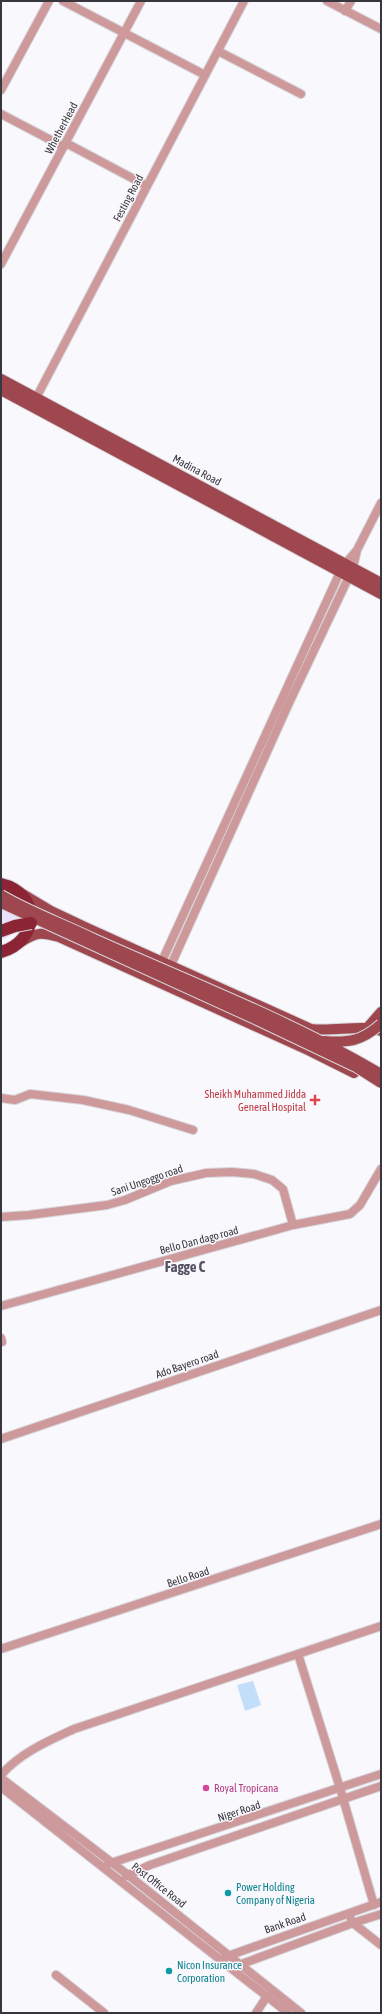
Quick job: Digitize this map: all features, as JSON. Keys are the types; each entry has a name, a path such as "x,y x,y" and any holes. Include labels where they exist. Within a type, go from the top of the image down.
{"highway":[{"path":"8,886 28,903 31,917 28,931 8,950"},
{"path":"1,931 15,926 36,922"}],"main road":[{"name":"Madina Road","path":"1,379 34,402 347,570 381,594"},
{"name":"Madina Road","path":"1,390 34,402"},
{"name":"Madina Road","path":"347,570 381,583"},
{"path":"8,886 51,911 312,1029 325,1031 365,1028 381,1031"},
{"path":"1,895 318,1040 381,1074"},
{"path":"1,903 36,922 262,1022 356,1068 381,1083"},
{"path":"8,950 40,932 59,937 300,1046 366,1078 381,1088"},
{"path":"354,1073 345,1062 343,1048 346,1040 352,1033 365,1028 381,1012"},
{"path":"318,1040 350,1042 372,1032 381,1024"},
{"path":"366,1078 381,1074"}],"street":[{"path":"1,90 49,1"},
{"path":"63,1 205,76"},
{"name":"WhetherHead","path":"1,264 141,1"},
{"name":"Festing Road","path":"34,402 244,1"},
{"path":"326,1 381,29"},
{"path":"345,11 351,1"},
{"path":"218,51 301,94"},
{"path":"1,114 147,186"},
{"path":"162,961 347,570 381,504"},
{"path":"171,966 347,570"},
{"path":"1,1098 15,1100 30,1094 83,1100 129,1110 193,1130"},
{"name":"Bello Dan dago road","path":"1,1306 293,1226 350,1214 360,1205 381,1170"},
{"name":"Sani Ungoggo road","path":"1,1217 107,1205 125,1200 171,1181 206,1173 232,1172 254,1174 272,1180 283,1189 293,1226"},
{"name":"Ado Bayero road","path":"1,1439 381,1310"},
{"name":"Bello Road","path":"1,1649 381,1524"},
{"path":"1,1776 15,1761 46,1742 74,1729 381,1626"},
{"path":"298,1654 378,1904"},
{"name":"Niger Road","path":"103,1867 381,1774"},
{"name":"Post Office Road","path":"1,1776 301,2013"},
{"name":"Niger Road","path":"120,1879 150,1865 381,1786"},
{"name":"Post Office Road","path":"1,1787 120,1879 288,2013"},
{"path":"232,1825 235,1835"},
{"name":"Bank Road","path":"220,1959 348,1913 378,1904"},
{"path":"348,1913 353,1923 381,1945"},
{"name":"Bank Road","path":"232,1968 257,1957 381,1914"},
{"path":"252,1974 257,1957"},
{"path":"56,1975 104,2013"},
{"path":"256,2013 267,1996"}],"shaded area":[{"path":"1,895 19,912 19,922 16,930 10,936 1,940"}],"water":[{"path":"253,1681 261,1705 245,1711 237,1685"}],"place":[{"name":"Sheikh Muhammed Jidda General Hospital","path":"315,1100"},
{"name":"Royal Tropicana","path":"206,1788"},
{"name":"Power Holding Company of Nigeria","path":"228,1893"},
{"name":"Nicon Insurance Corporation","path":"169,1971"}],"district":[{"name":"Fagge C","path":"185,1267"}]}
